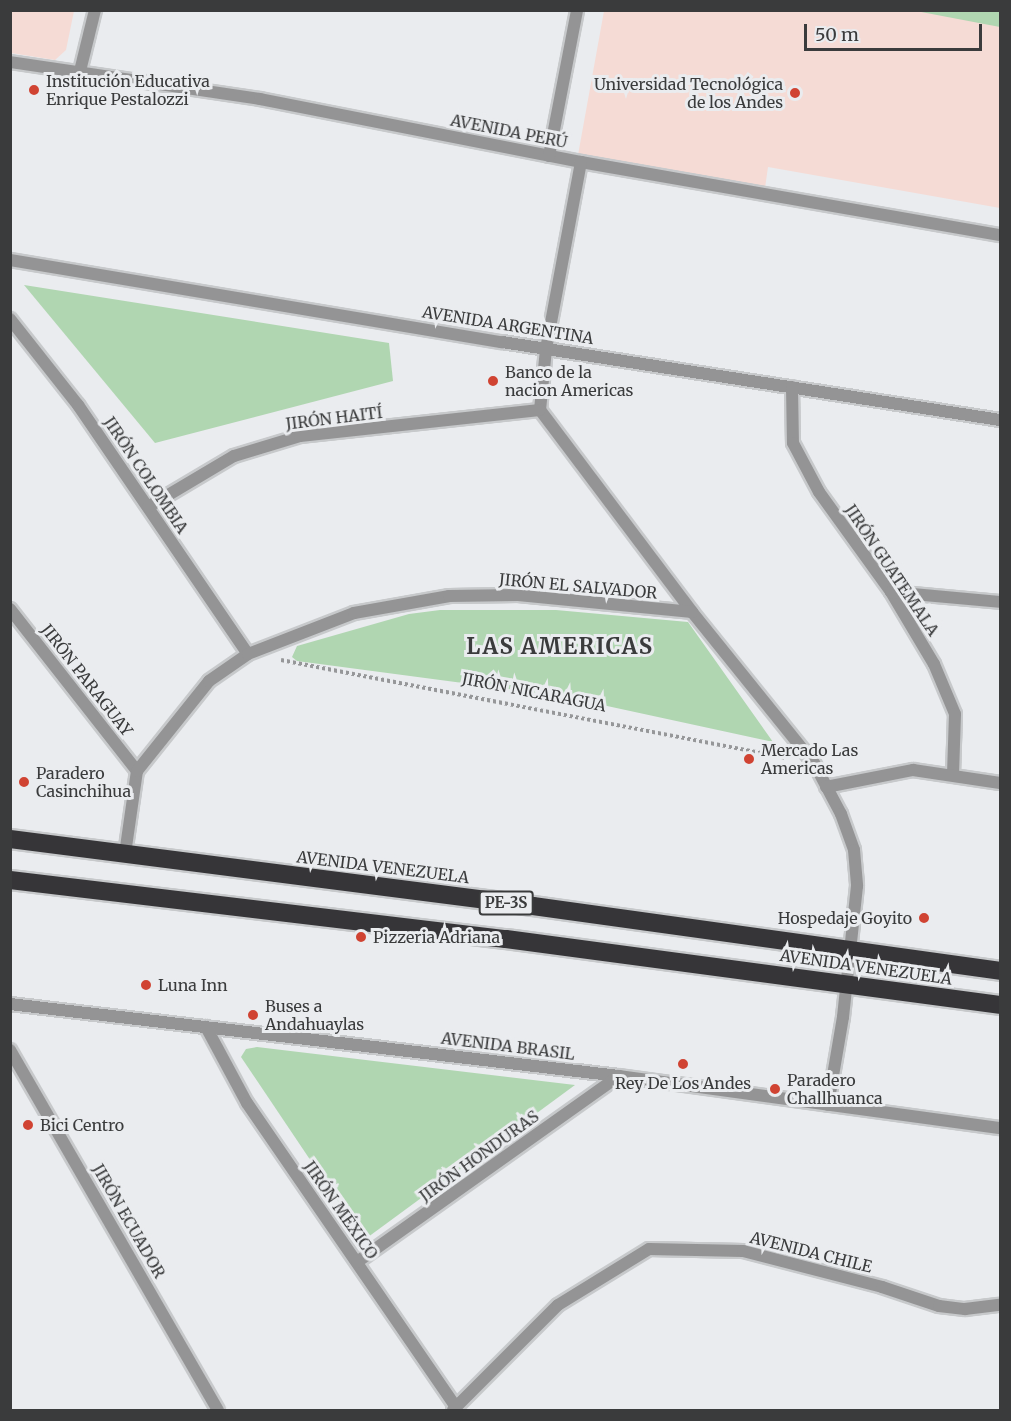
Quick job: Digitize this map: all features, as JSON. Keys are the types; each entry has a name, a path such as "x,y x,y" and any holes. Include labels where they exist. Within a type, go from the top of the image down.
{"highway":[{"name":"AVENIDA VENEZUELA","path":"10,839 850,949 1000,971"},
{"name":"AVENIDA VENEZUELA","path":"10,880 506,939 1000,1005"}],"street":[{"path":"80,70 95,10"},
{"path":"549,156 577,10"},
{"name":"AVENIDA PERÚ","path":"10,62 80,70 260,99 581,162 1000,235"},
{"path":"581,162 546,349 540,410 692,612 814,763 841,814 854,850 856,886 846,983 828,1104"},
{"name":"AVENIDA ARGENTINA","path":"10,260 546,349 1000,420"},
{"name":"JIRÓN COLOMBIA","path":"10,319 78,405 248,654"},
{"name":"JIRÓN GUATEMALA","path":"792,387 794,443 819,492 891,592 934,664 955,714 953,775"},
{"name":"JIRÓN HAITÍ","path":"148,507 234,456 300,436 540,410"},
{"path":"891,592 1000,602"},
{"name":"JIRÓN EL SALVADOR","path":"137,771 209,681 248,654 354,614 449,596 518,595 692,612"},
{"name":"JIRÓN PARAGUAY","path":"10,609 137,771"},
{"path":"825,787 913,770 1000,783"},
{"path":"125,854 137,771"},
{"name":"AVENIDA BRASIL","path":"10,1004 619,1076 1000,1128"},
{"name":"JIRÓN MÉXICO","path":"206,1027 247,1103 455,1409"},
{"name":"JIRÓN ECUADOR","path":"10,1050 218,1410"},
{"name":"JIRÓN HONDURAS","path":"357,1262 619,1076"},
{"name":"AVENIDA CHILE","path":"455,1409 558,1305 649,1249 743,1251 882,1287 939,1306 965,1309 1000,1305"}],"path":[{"name":"JIRÓN NICARAGUA","path":"248,654 814,763"}],"shaded area":[{"path":"10,11 74,11 66,50 55,60 11,53"},
{"name":"Universidad Tecnológica de los Andes","path":"604,11 1000,11 1000,208 768,167 765,188 578,155"}],"green space":[{"path":"916,11 1000,11 1000,27"},
{"path":"24,285 389,343 393,381 155,443"},
{"path":"440,610 556,610 688,622 773,742 561,696 297,661 292,657 297,646 409,614"},
{"path":"257,1047 575,1085 364,1240 241,1057 246,1049"}],"place":[{"name":"Institución Educativa Enrique Pestalozzi","path":"34,90"},
{"name":"Universidad Tecnológica de los Andes","path":"795,93"},
{"name":"Banco de la nacion Americas","path":"493,381"},
{"name":"Mercado Las Americas","path":"749,759"},
{"name":"Paradero Casinchihua","path":"24,782"},
{"name":"Hospedaje Goyito","path":"924,918"},
{"name":"Pizzeria Adriana","path":"361,937"},
{"name":"Luna Inn","path":"146,985"},
{"name":"Buses a Andahuaylas","path":"253,1015"},
{"name":"Rey De Los Andes","path":"683,1064"},
{"name":"Paradero Challhuanca","path":"775,1089"},
{"name":"Bici Centro","path":"28,1125"}],"district":[{"name":"LAS AMERICAS","path":"560,647"}]}
